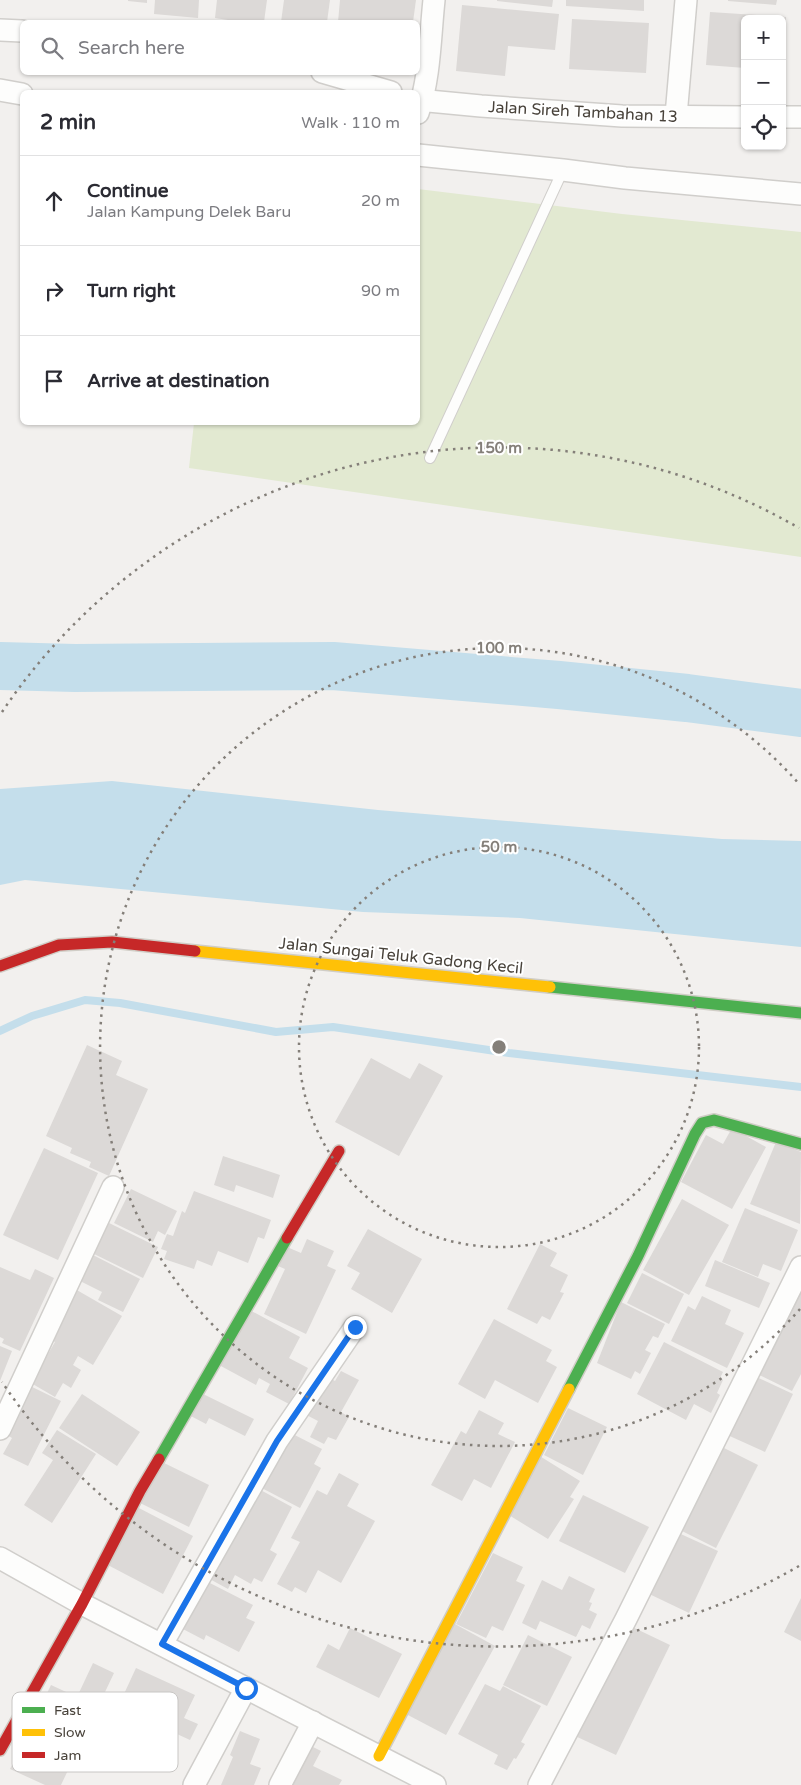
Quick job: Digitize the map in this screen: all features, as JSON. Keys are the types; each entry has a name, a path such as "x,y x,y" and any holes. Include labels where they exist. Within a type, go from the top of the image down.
{"street":[{"path":"420,101 428,64 434,0"},
{"path":"676,116 686,0"},
{"path":"0,30 20,31"},
{"path":"332,75 384,90"},
{"path":"0,90 20,94"},
{"name":"Jalan Sireh Tambahan 13","path":"420,106 622,116 741,117"},
{"path":"786,117 801,117"},
{"path":"420,155 625,178 801,194"},
{"name":"Jalan Sungai Teluk Gadong Kecil","path":"0,966 59,945 112,942 801,1013"},
{"path":"379,1756 585,1361 702,1123 714,1120 801,1144"},
{"path":"33,1692 82,1604 140,1491 339,1151"},
{"path":"0,1430 113,1186"},
{"path":"539,1785 626,1619 801,1267"},
{"path":"162,1644 277,1441 355,1327"},
{"path":"0,1558 82,1604 435,1785"},
{"path":"194,1785 246,1688"},
{"path":"280,1785 313,1722"},
{"path":"0,1750 12,1729"}],"lane":[{"path":"430,458 563,170"}],"green space":[{"path":"420,189 622,214 801,232 801,557 189,468 194,425 420,425"}],"water":[{"path":"112,781 378,810 722,839 801,841 801,947 520,918 363,912 25,880 0,885 0,789"}],"building":[{"path":"147,0 147,3 128,1"},
{"path":"155,0 199,0 198,18 154,14"},
{"path":"217,0 267,0 264,20 215,18"},
{"path":"284,0 330,0 327,20 281,20"},
{"path":"340,0 416,0 413,20 338,20"},
{"path":"497,0 553,0 552,7"},
{"path":"566,0 644,0 644,11 566,6"},
{"path":"728,0 777,0 776,5"},
{"path":"462,5 559,14 555,50 508,46 505,76 456,71"},
{"path":"710,12 756,15 741,15 741,68 706,65"},
{"path":"572,19 649,23 646,73 569,69"},
{"path":"87,1045 122,1061 116,1075 148,1089 109,1176 89,1167 91,1162 70,1153 72,1148 46,1136"},
{"path":"371,1058 410,1079 419,1063 443,1076 399,1156 335,1122"},
{"path":"732,1128 766,1147 732,1209 681,1182 706,1135 723,1144"},
{"path":"776,1142 801,1152 800,1224 750,1204"},
{"path":"44,1148 98,1173 58,1260 3,1235"},
{"path":"223,1156 280,1175 273,1198 236,1185 234,1192 214,1185"},
{"path":"131,1189 177,1211 165,1235 158,1231 153,1242 114,1223"},
{"path":"194,1191 271,1220 264,1239 258,1237 248,1263 218,1251 212,1266 197,1260 194,1269 164,1259 167,1251 161,1249 167,1234 173,1236 182,1211 185,1213"},
{"path":"682,1199 729,1225 689,1295 643,1270"},
{"path":"745,1208 798,1230 781,1271 763,1264 758,1277 722,1262"},
{"path":"105,1221 158,1247 143,1278 90,1252"},
{"path":"368,1229 422,1259 392,1313 351,1289 360,1273 347,1266"},
{"path":"307,1239 334,1251 327,1266 336,1270 306,1334 264,1314 285,1269 278,1266 287,1247 301,1253"},
{"path":"540,1244 557,1253 550,1266 568,1275 560,1292 564,1293 550,1320 542,1316 537,1324 507,1309"},
{"path":"93,1255 140,1279 123,1312 98,1300 102,1292 80,1281"},
{"path":"715,1260 770,1283 759,1308 705,1286"},
{"path":"0,1267 30,1280 35,1269 54,1278 20,1351 2,1343 4,1339 0,1337"},
{"path":"642,1273 684,1294 669,1324 627,1303"},
{"path":"801,1274 801,1374 792,1391 751,1371"},
{"path":"75,1289 122,1316 93,1365 78,1356 73,1365 81,1370 71,1388 63,1383 55,1397 31,1383 55,1342 47,1337"},
{"path":"702,1296 731,1310 725,1324 744,1333 727,1368 671,1341 688,1306 695,1310"},
{"path":"621,1302 665,1324 658,1338 653,1336 645,1350 651,1353 640,1374 635,1371 631,1379 597,1363"},
{"path":"244,1307 300,1337 289,1358 308,1368 289,1404 266,1392 270,1384 259,1378 256,1385 219,1365"},
{"path":"494,1319 552,1350 546,1361 557,1367 538,1403 495,1380 485,1399 458,1384"},
{"path":"664,1342 723,1372 720,1378 723,1380 717,1393 720,1395 711,1413 694,1404 686,1420 637,1394"},
{"path":"0,1346 12,1351 0,1381"},
{"path":"341,1371 359,1380 341,1412 349,1417 336,1440 328,1437 324,1444 310,1437 318,1421 295,1409 326,1376 335,1381"},
{"path":"750,1374 793,1394 765,1452 723,1433"},
{"path":"26,1384 61,1401 28,1466 3,1454 12,1438 2,1432"},
{"path":"199,1392 254,1419 245,1436 209,1418 206,1424 187,1414"},
{"path":"82,1394 140,1432 117,1466 59,1428"},
{"path":"568,1408 607,1427 583,1475 544,1455"},
{"path":"479,1410 504,1423 498,1434 515,1442 491,1488 474,1479 462,1501 431,1485 461,1431 466,1434"},
{"path":"57,1430 96,1454 52,1523 24,1505 53,1460 42,1453"},
{"path":"285,1430 322,1449 314,1464 321,1468 300,1508 256,1485"},
{"path":"718,1445 758,1465 716,1548 676,1528"},
{"path":"538,1455 580,1481 570,1497 574,1499 548,1539 507,1514"},
{"path":"158,1460 209,1485 189,1527 138,1502"},
{"path":"339,1473 359,1484 347,1506 375,1521 341,1583 318,1570 306,1593 295,1587 292,1592 277,1584 300,1542 291,1538 317,1490 327,1495"},
{"path":"255,1487 292,1507 270,1550 277,1554 262,1582 254,1578 251,1584 235,1575 228,1589 206,1577"},
{"path":"583,1495 649,1527 625,1573 559,1541"},
{"path":"135,1506 193,1536 163,1594 104,1563"},
{"path":"672,1530 718,1551 689,1613 643,1591"},
{"path":"493,1553 523,1567 516,1581 525,1585 503,1631 492,1626 486,1638 456,1624"},
{"path":"569,1576 595,1589 589,1602 592,1603 589,1610 597,1614 590,1629 582,1625 576,1637 540,1621 536,1630 522,1623 542,1580 562,1590"},
{"path":"204,1580 253,1605 246,1618 255,1622 239,1652 206,1635 204,1640 179,1627"},
{"path":"801,1598 801,1641 784,1632"},
{"path":"455,1624 495,1646 446,1735 406,1714"},
{"path":"626,1624 670,1645 616,1755 573,1735"},
{"path":"350,1628 402,1654 379,1698 316,1667 328,1644 339,1650"},
{"path":"528,1635 572,1657 547,1706 503,1685"},
{"path":"93,1663 114,1673 105,1692 79,1692"},
{"path":"136,1668 195,1695 184,1718 198,1724 190,1740 178,1734 178,1692 125,1692"},
{"path":"485,1684 500,1691 503,1686 541,1706 521,1742 525,1744 507,1770 494,1764 498,1755 458,1734"},
{"path":"51,1685 66,1692 48,1692"},
{"path":"240,1731 260,1739 250,1764 261,1768 254,1785 221,1785 233,1757 230,1755"},
{"path":"305,1743 321,1751 313,1766 342,1780 339,1785 283,1785"},
{"path":"17,1772 67,1772 61,1785 45,1785"}],"waterway":[{"path":"0,666 75,668 333,666 559,685 687,698 801,713"},
{"path":"0,1031 32,1016 85,1000 120,1003 276,1032 333,1027 509,1053 801,1087"}],"traffic: fast":[{"path":"550,987 801,1013"},
{"path":"569,1389 638,1256 695,1134 702,1123 714,1120 801,1144"},
{"path":"159,1459 287,1238"}],"traffic: slow":[{"path":"195,951 550,987"},
{"path":"379,1756 569,1389"}],"traffic: jam":[{"path":"0,966 59,945 112,942 195,951"},
{"path":"287,1238 339,1151"},
{"path":"33,1692 159,1459"},
{"path":"0,1750 12,1729"}],"route":[{"path":"246,1688 162,1644 277,1441 355,1327"}]}
